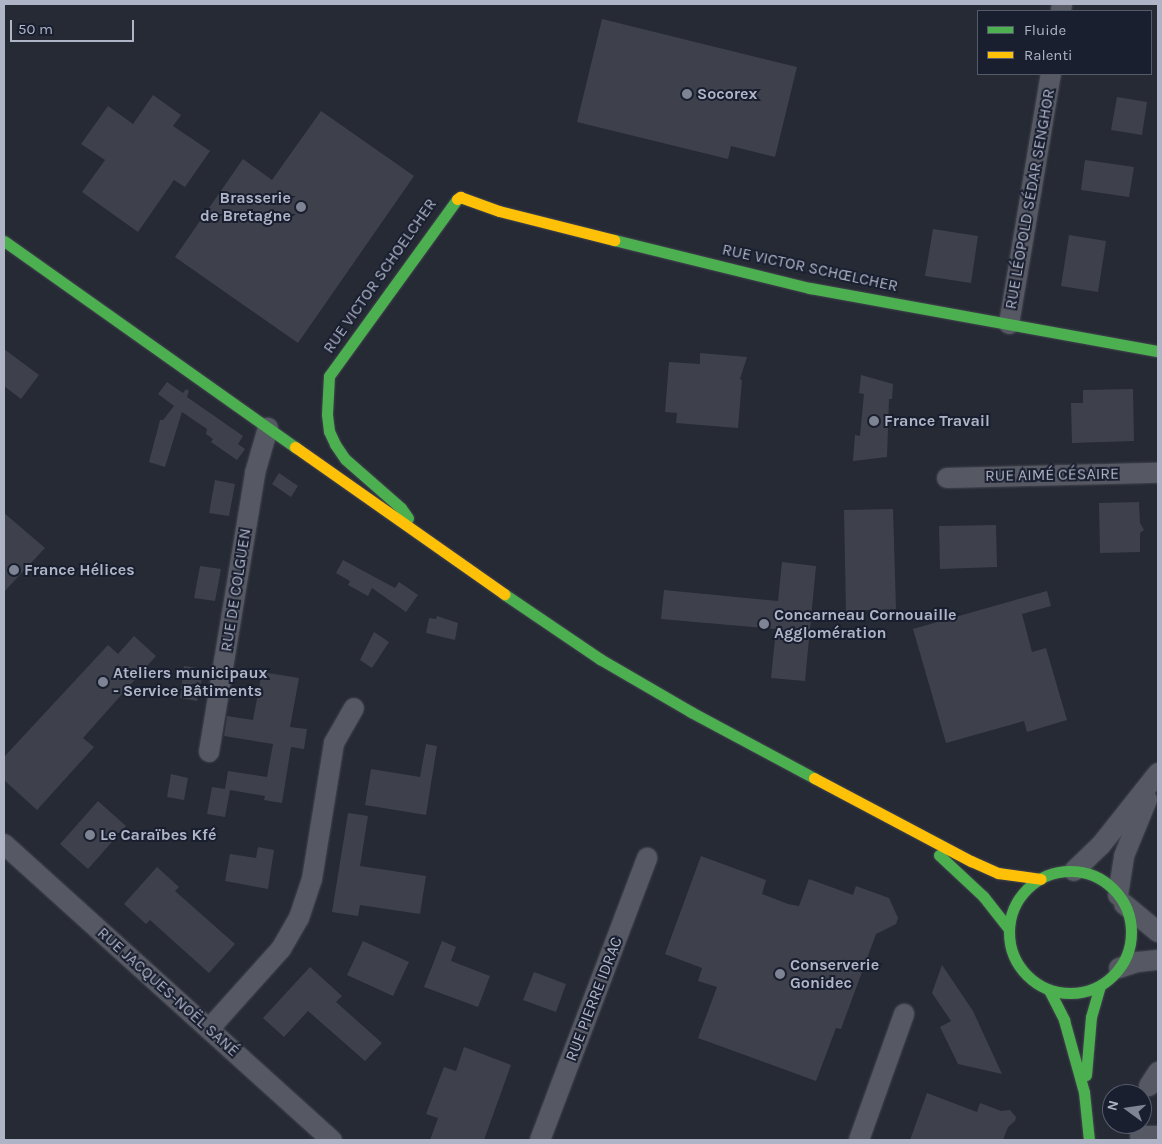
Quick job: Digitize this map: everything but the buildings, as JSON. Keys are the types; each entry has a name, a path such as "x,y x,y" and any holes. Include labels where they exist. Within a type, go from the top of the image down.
{"main road":[{"name":"RUE VICTOR SCHŒLCHER","path":"460,197 499,211 810,288 1158,350"},
{"name":"RUE VICTOR SCHOELCHER","path":"417,532 401,508 345,459 335,444 329,431 327,414 330,376 453,202 460,197"},
{"path":"4,241 553,628 600,659 691,712 820,779 912,831 998,873 1041,878"},
{"path":"912,831 983,896 1009,928"},
{"path":"1074,871 1091,875 1106,883 1121,899 1131,930 1128,950 1119,968 1100,986 1085,992 1068,994 1049,990 1032,980 1019,966 1011,948 1009,928 1012,913 1018,899 1028,887 1041,878 1057,872 1074,871"},
{"path":"1084,1092 1091,1018 1100,986"},
{"path":"1049,990 1064,1020 1084,1092 1089,1140"}],"street":[{"name":"RUE LÉOPOLD SÉDAR SENGHOR","path":"1009,324 1051,75"},
{"name":"RUE DE COLGUEN","path":"209,752 255,472 268,428"},
{"name":"RUE AIMÉ CÉSAIRE","path":"947,478 1158,473"},
{"path":"210,1028 281,949 299,918 312,879 334,743 354,708"},
{"path":"1074,871 1101,845 1157,776"},
{"path":"1157,776 1124,856 1121,899 1158,932"},
{"name":"RUE JACQUES-NOËL SANÉ","path":"4,844 332,1140"},
{"name":"RUE PIERRE IDRAC","path":"540,1140 647,858"},
{"path":"1119,968 1138,962 1158,960"},
{"path":"859,1140 904,1014"}],"traffic: fast":[{"path":"408,518 401,508 345,459 335,444 329,431 327,414 329,376 457,199"},
{"path":"614,240 810,288 1158,351"},
{"path":"4,241 295,447"},
{"path":"504,594 600,659 691,712 814,778"},
{"path":"939,855 983,896 1009,929"},
{"path":"1070,871 1082,872 1093,876 1104,881 1113,889 1121,898 1126,909 1130,920 1131,932 1130,944 1126,955 1121,966 1113,975 1104,983 1093,988 1082,992 1070,993 1058,992 1047,988 1036,983 1027,975 1019,966 1014,955 1010,944 1009,932 1010,920 1014,909 1019,898 1027,889 1036,881 1047,876 1058,872 1070,871"},
{"path":"1086,1075 1091,1017 1100,986"},
{"path":"1049,990 1064,1020 1084,1092 1089,1140"}],"traffic: slow":[{"path":"457,199 460,197 499,211 614,240"},
{"path":"295,447 504,594"},
{"path":"814,778 971,861 998,873 1041,879"}],"place":[{"name":"Socorex","path":"687,94"},
{"name":"Brasserie de Bretagne","path":"301,207"},
{"name":"France Travail","path":"874,421"},
{"name":"France Hélices","path":"14,570"},
{"name":"Concarneau Cornouaille Agglomération","path":"764,624"},
{"name":"Ateliers municipaux - Service Bâtiments","path":"103,682"},
{"name":"Le Caraïbes Kfé","path":"90,835"},
{"name":"Conserverie Gonidec","path":"780,974"}]}
